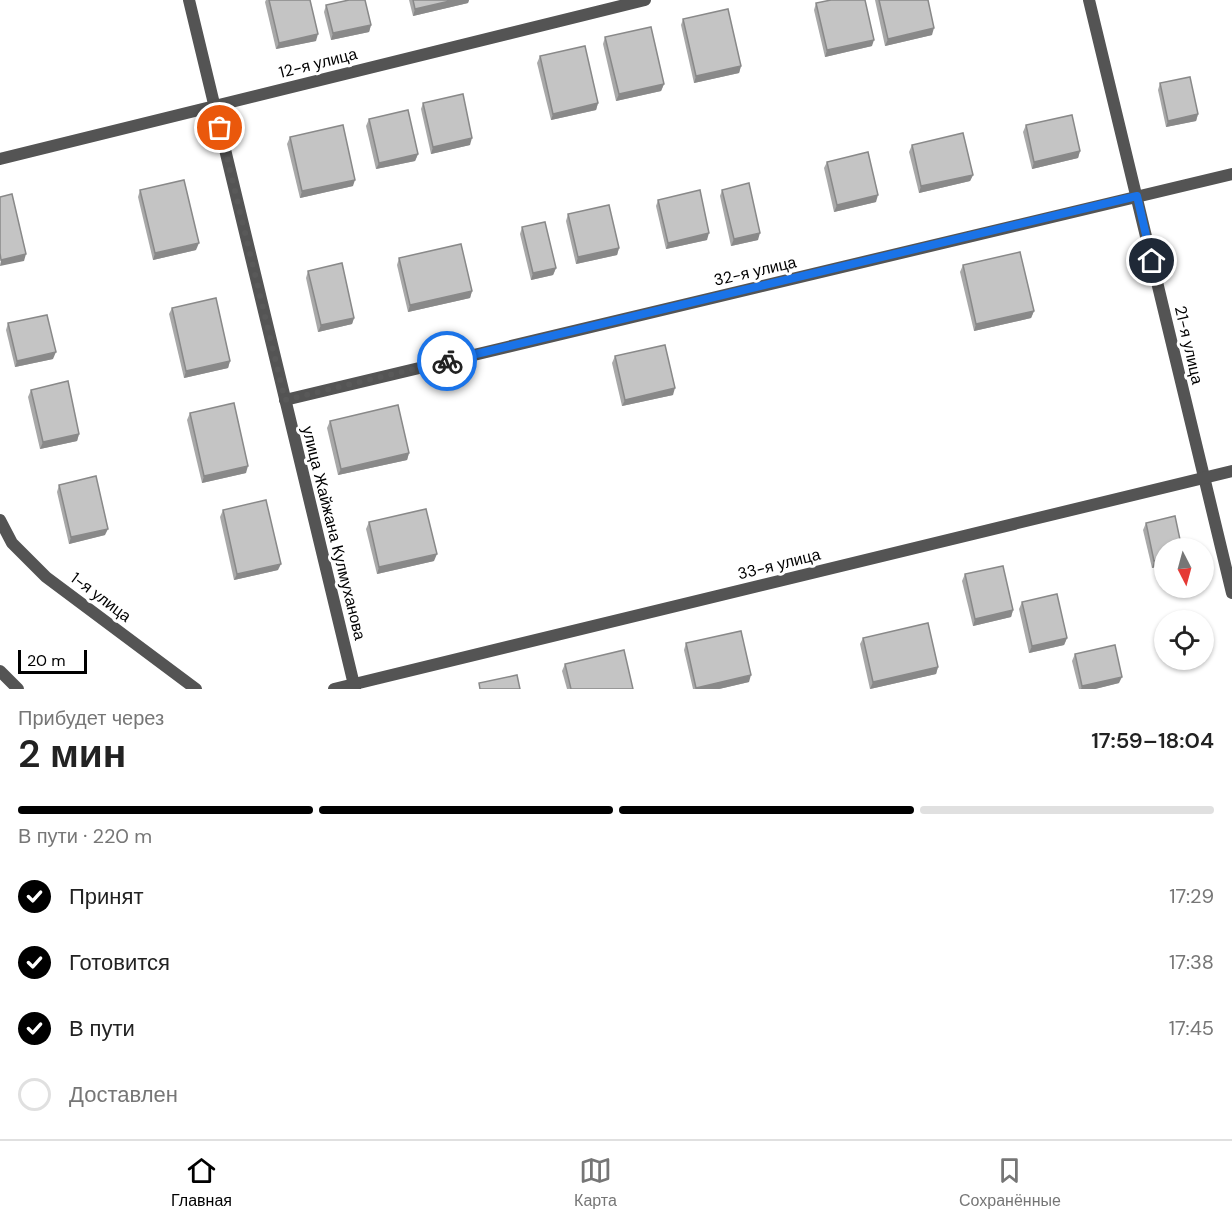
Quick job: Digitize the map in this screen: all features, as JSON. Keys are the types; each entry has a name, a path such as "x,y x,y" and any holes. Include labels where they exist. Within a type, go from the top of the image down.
{"street":[{"name":"улица Жайжана Кулмуханова","path":"189,0 354,686"},
{"name":"12-я улица","path":"0,159 645,0"},
{"name":"21-я улица","path":"1089,0 1232,593"},
{"name":"32-я улица","path":"285,400 1232,174"},
{"name":"33-я улица","path":"334,689 354,686 1232,471"},
{"name":"1-я улица","path":"0,519 12,543 46,577 196,689"},
{"path":"0,671 18,689"}],"building":[{"path":"269,0 310,0 318,34 279,43"},
{"path":"349,0 365,0 371,25 333,33 326,5"},
{"path":"413,0 454,0 415,9"},
{"path":"831,0 865,0 874,40 827,50 816,3"},
{"path":"879,0 928,0 934,28 888,39"},
{"path":"728,9 741,66 696,76 683,19"},
{"path":"651,27 664,84 619,94 605,37"},
{"path":"585,46 598,103 553,114 540,56"},
{"path":"1190,77 1198,114 1168,121 1160,83"},
{"path":"463,94 472,138 433,147 423,103"},
{"path":"408,110 418,154 379,163 369,119"},
{"path":"1072,115 1080,151 1034,162 1026,125"},
{"path":"343,125 355,180 302,191 290,137"},
{"path":"963,133 973,175 921,186 912,145"},
{"path":"868,152 878,195 837,205 827,162"},
{"path":"184,180 199,243 155,253 140,190"},
{"path":"749,183 760,233 734,239 722,190"},
{"path":"700,190 709,233 668,243 658,200"},
{"path":"12,194 26,254 1,260 0,197"},
{"path":"609,205 619,248 578,257 568,214"},
{"path":"545,222 556,268 533,273 522,227"},
{"path":"461,244 472,291 410,305 399,258"},
{"path":"1020,252 1034,311 976,324 963,265"},
{"path":"342,263 354,318 321,325 308,271"},
{"path":"216,298 230,361 186,371 172,308"},
{"path":"47,315 56,352 17,361 8,323"},
{"path":"665,345 675,388 625,400 615,356"},
{"path":"68,381 79,434 43,442 31,390"},
{"path":"234,403 248,466 204,476 190,413"},
{"path":"398,405 409,453 341,469 330,421"},
{"path":"96,476 108,529 71,537 59,485"},
{"path":"266,500 281,564 237,574 223,510"},
{"path":"426,509 437,554 379,567 369,522"},
{"path":"1175,516 1180,538 1154,538 1154,561 1146,523"},
{"path":"1003,566 1013,610 975,619 965,574"},
{"path":"1057,594 1067,638 1032,646 1022,602"},
{"path":"928,623 938,667 873,682 863,638"},
{"path":"741,631 751,675 696,688 686,643"},
{"path":"1115,645 1122,677 1082,686 1075,654"},
{"path":"624,650 633,689 571,689 565,664"},
{"path":"517,675 520,689 480,689 479,683"}],"way so far":[{"path":"220,128 285,400 447,361"}],"route":[{"path":"447,361 1137,196 1152,261"}]}
